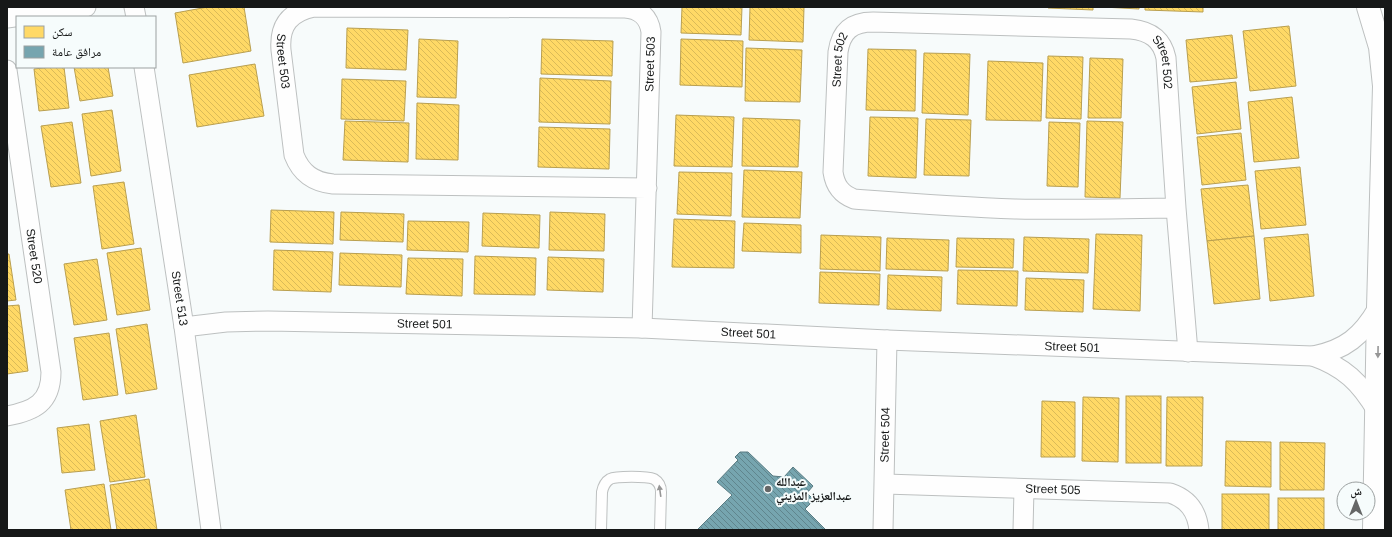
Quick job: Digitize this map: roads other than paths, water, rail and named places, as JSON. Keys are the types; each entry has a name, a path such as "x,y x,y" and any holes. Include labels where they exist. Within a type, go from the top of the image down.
{"street":[{"path":"21,16 86,7"},
{"name":"Street 503","path":"642,328 647,188 651,32 648,21 639,11 632,8 314,7 304,9 295,14 282,30 280,50 294,155 301,169 314,180 332,184 647,188"},
{"path":"1368,7 1380,47 1384,86 1374,530"},
{"name":"Street 502","path":"1176,208 1096,210 1015,208 927,204 854,199 848,197 836,184 833,172 839,43 848,29 856,24 864,22 1131,29 1145,31 1151,34 1162,44 1166,58 1176,208 1188,352"},
{"name":"Street 513","path":"144,68 184,327 212,530"},
{"name":"Street 520","path":"7,70 50,365 51,381 45,398 39,405 32,410 7,416"},
{"name":"Street 501","path":"184,327 226,322 268,321 642,328 887,340 1312,356 1337,350 1348,343 1365,328 1378,308"},
{"name":"Street 504","path":"883,530 887,340"},
{"name":"Street 501","path":"1312,356 1337,366 1348,374 1360,385 1377,411"},
{"name":"Street 505","path":"885,484 1170,492 1179,496 1194,510 1198,520 1199,530"},
{"path":"1023,530 1024,489"}],"lane":[{"path":"601,530 603,487 610,480 618,477 648,477 658,482 661,492 660,530"}],"place":[{"name":"عبدالله عبدالعزيز المزيني","path":"768,489"}]}
